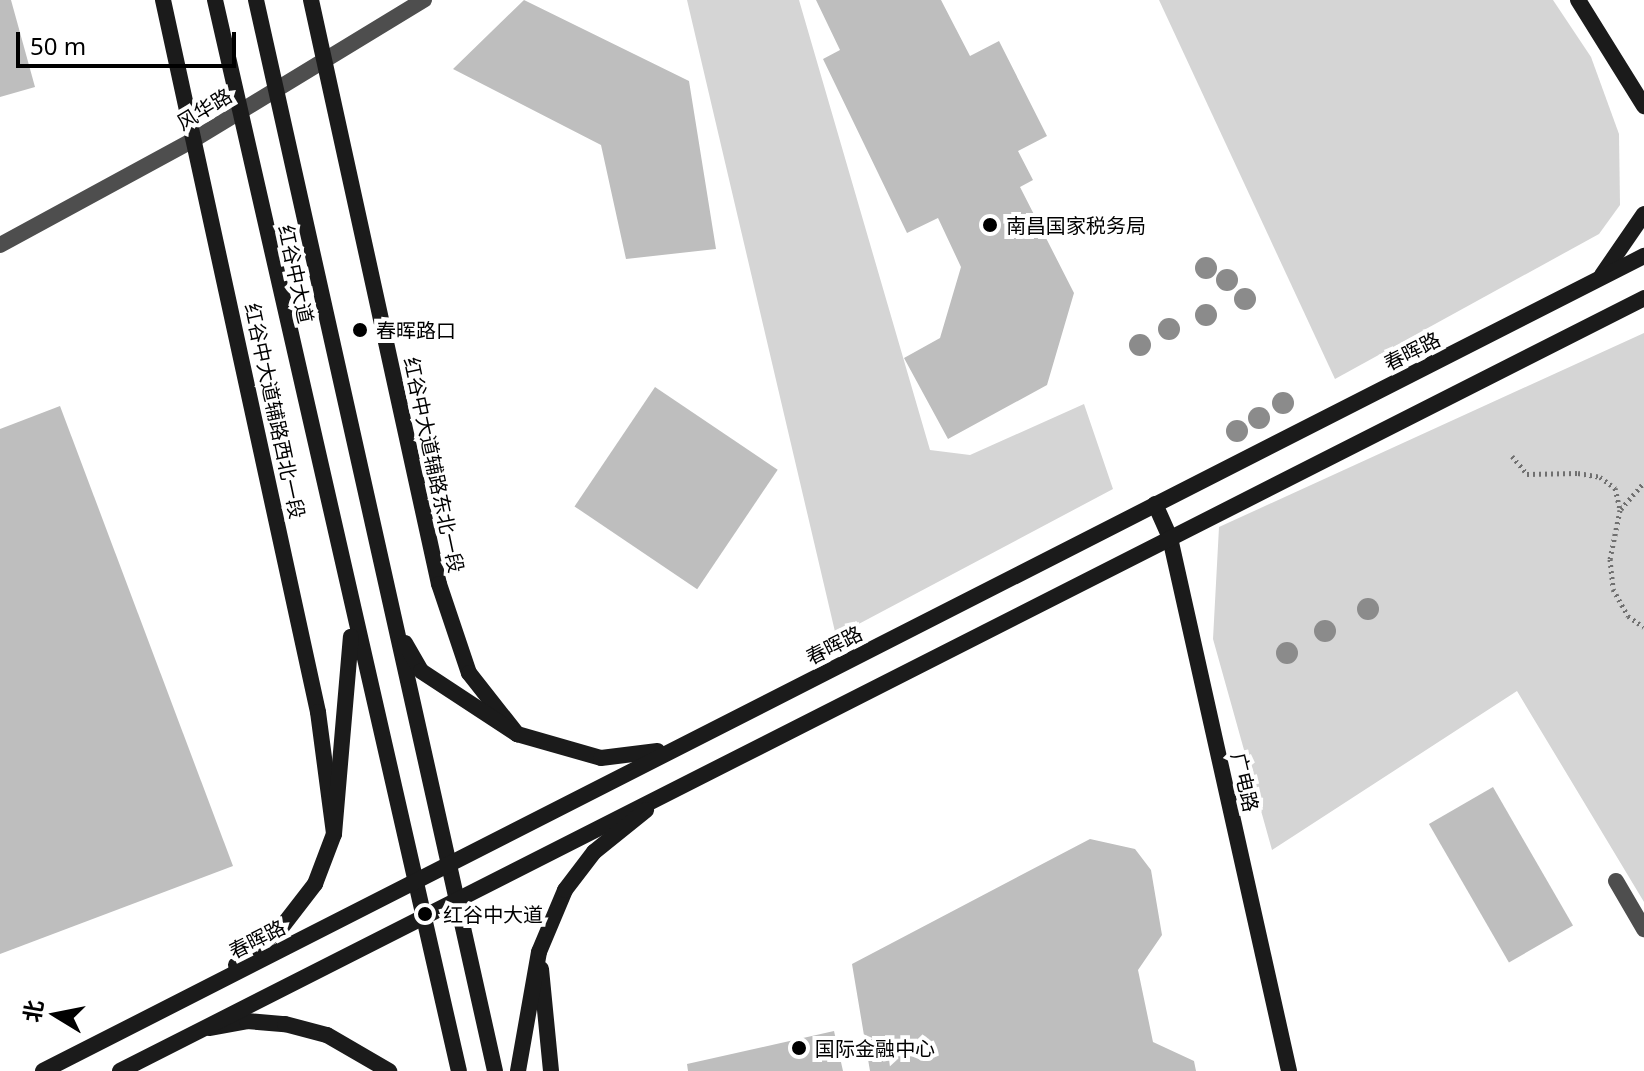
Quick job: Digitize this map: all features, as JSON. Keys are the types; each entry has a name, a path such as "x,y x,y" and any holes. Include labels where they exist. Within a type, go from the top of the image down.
{"street":[{"name":"红谷中大道辅路西北一段","path":"163,0 318,712 334,834"},
{"name":"红谷中大道","path":"215,0 459,1071"},
{"name":"红谷中大道","path":"256,0 495,1071"},
{"name":"红谷中大道辅路东北一段","path":"311,0 439,584 469,673 517,734"},
{"name":"风华路","path":"0,245 195,139 424,0"},
{"path":"1578,0 1644,106"},
{"path":"1598,280 1644,214"},
{"name":"春晖路","path":"43,1071 1644,256"},
{"path":"120,1071 192,1031 670,789 1639,303"},
{"name":"广电路","path":"1155,504 1170,538 1289,1071"},
{"path":"211,985 281,928 315,884 334,834 345,747 352,612"},
{"path":"396,627 421,671 517,734 601,758 672,749"},
{"path":"518,1071 539,952 565,890 594,852 670,789"},
{"path":"1616,881 1644,929"},
{"path":"539,952 551,1071"},
{"path":"192,1031 247,1021 285,1024 327,1035 389,1071"},
{"path":"363,1055 374,1071"}],"path":[{"path":"1512,456 1527,474 1600,477 1615,488 1620,510 1610,559 1613,589 1628,616 1644,627"},
{"path":"1620,510 1644,483"}],"shaded area":[{"path":"687,0 799,0 930,450 970,455 1084,404 1113,489 836,636"},
{"path":"1159,0 1553,0 1591,57 1619,134 1620,205 1599,234 1335,379"},
{"path":"1644,333 1644,902 1517,691 1272,850 1213,639 1219,527"}],"building":[{"path":"0,0 11,0 35,87 0,97"},
{"path":"524,0 689,81 716,249 626,259 601,145 453,69"},
{"name":"南昌国家税务局","path":"816,0 941,0 970,56 999,41 1047,136 1018,151 1033,180 1020,187 1074,293 1047,385 948,439 904,358 940,338 961,267 938,218 907,233 823,59 840,50"},
{"path":"655,387 778,470 697,589 574,506"},
{"path":"60,406 233,866 0,954 0,429"},
{"path":"1493,787 1573,926 1509,963 1429,824"},
{"path":"1090,839 1135,849 1151,870 1162,935 1138,970 1153,1042 1194,1061 1196,1071 870,1071 852,964"},
{"name":"国际金融中心","path":"834,1031 843,1071 688,1071 687,1064"}],"place":[{"name":"南昌国家税务局","path":"990,225"},
{"name":"春晖路口","path":"360,330"},
{"name":"红谷中大道","path":"425,914"},
{"name":"国际金融中心","path":"799,1048"}]}
